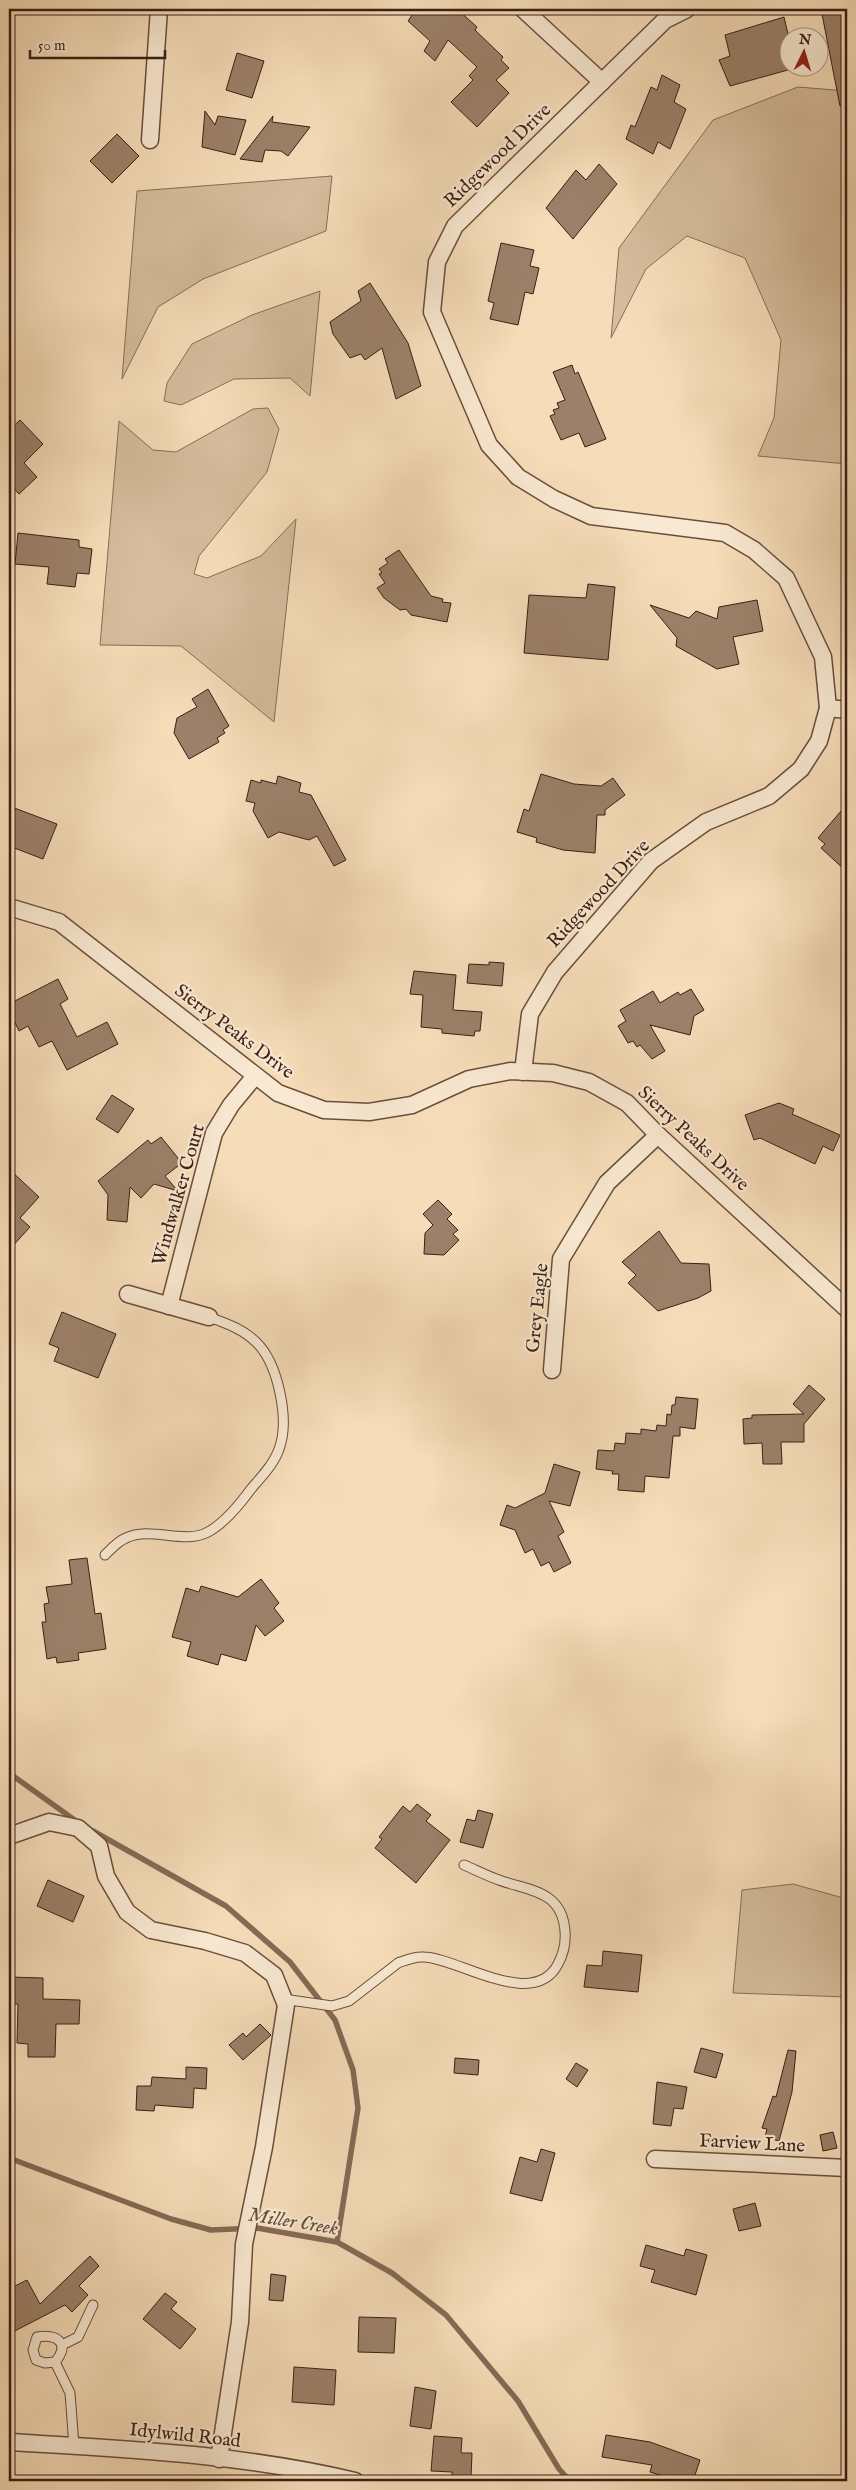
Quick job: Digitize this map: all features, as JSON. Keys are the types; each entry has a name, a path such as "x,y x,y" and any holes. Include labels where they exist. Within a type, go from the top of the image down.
{"street":[{"path":"150,140 159,9"},
{"path":"523,9 602,82"},
{"name":"Ridgewood Drive","path":"524,1072 530,1014 555,972 651,861 706,822 769,796 802,769 819,740 828,708 823,657 786,578 754,550 724,533 591,516 554,499 518,477 489,445 432,312 437,262 455,226 665,20 687,9"},
{"path":"828,708 847,710"},
{"name":"Sierry Peaks Drive","path":"9,907 59,922 278,1093 324,1110 370,1112 412,1105 469,1079 510,1071 553,1073 589,1082 627,1103 658,1135 847,1309"},
{"name":"Windwalker Court","path":"169,1306 214,1133 231,1105 256,1076"},
{"name":"Grey Eagle","path":"552,1370 561,1259 607,1183 658,1135"},
{"path":"128,1294 209,1317"},
{"path":"9,1836 49,1822 78,1828 99,1846 106,1876 127,1912 151,1930 205,1941 245,1953 274,1975 286,2005 264,2147 244,2244 240,2322 218,2459"},
{"name":"Farview Lane","path":"655,2159 847,2168"},
{"name":"Idylwild Road","path":"9,2442 157,2452 285,2467 350,2481"}],"lane":[{"path":"105,1554 126,1538 132,1536 156,1534 198,1536 209,1532 240,1504 280,1449 284,1434 284,1418 273,1370 263,1350 241,1331 209,1317"},
{"path":"283,2000 340,2006 398,1963 406,1959 425,1957 486,1977 509,1981 523,1983 549,1975 560,1961 564,1950 565,1937 562,1917 553,1901 544,1894 498,1880 464,1865"},
{"path":"62,2345 78,2337 93,2306"},
{"path":"48,2336 59,2340 62,2345 61,2354 55,2362 36,2360 33,2350 37,2338 48,2336"},
{"path":"55,2362 70,2393 74,2446"}],"shaded area":[{"path":"798,87 847,91 847,464 758,456 774,418 781,340 745,258 687,236 646,269 611,338 619,248 713,120"},
{"path":"332,176 326,231 203,279 158,307 122,379 137,191"},
{"path":"320,291 310,396 290,378 234,379 181,405 164,401 167,383 192,344 252,315"},
{"path":"268,408 279,429 267,472 199,556 194,574 207,578 261,556 296,519 274,722 181,646 100,645 119,421 153,450 176,452 253,409"},
{"path":"793,1884 847,1899 847,1997 733,1993 742,1890"}],"building":[{"path":"416,9 457,9 477,27 475,30 503,57 501,60 509,68 496,80 509,93 477,127 451,102 473,80 469,76 477,67 448,40 435,61 424,51 430,41 408,21"},
{"path":"821,9 847,9 847,105 840,106 828,45 828,28 825,28"},
{"path":"784,17 787,28 778,28 778,73 730,86 719,60 730,56 725,35"},
{"path":"237,53 264,61 252,98 226,90"},
{"path":"662,75 680,85 674,102 686,109 670,149 658,142 653,154 626,139 631,125 635,127 651,87 657,90"},
{"path":"205,111 215,125 218,116 246,120 235,155 202,147"},
{"path":"273,116 272,122 310,127 288,156 281,151 265,150 262,162 240,159"},
{"path":"117,134 139,156 112,183 90,161"},
{"path":"599,164 617,184 573,239 546,208 576,170 586,180"},
{"path":"501,243 534,250 530,266 539,268 533,294 525,292 518,325 490,319 494,303 488,301"},
{"path":"370,283 408,343 421,386 396,399 382,348 365,360 361,354 350,358 333,334 330,322 361,301 358,291"},
{"path":"572,365 575,374 578,372 606,439 585,447 579,433 561,440 550,416 555,414 553,410 559,408 557,403 565,400 553,372"},
{"path":"20,420 43,444 24,463 37,477 19,494 9,483 9,430"},
{"path":"18,533 79,540 79,547 92,549 89,574 77,573 75,587 47,584 49,567 15,564"},
{"path":"399,550 431,596 443,599 442,602 451,603 447,622 411,615 406,609 400,610 384,598 377,588 385,583 379,574 382,573 379,569 388,563 385,559"},
{"path":"588,584 615,587 608,660 524,653 529,595 586,598"},
{"path":"757,600 763,631 733,637 739,664 717,669 676,646 677,638 650,605 689,618 696,611 717,619 719,607"},
{"path":"208,689 229,726 223,730 225,733 217,738 219,742 189,759 174,733 177,718 197,707 192,699"},
{"path":"541,774 574,784 601,786 613,778 625,795 605,810 605,815 597,815 595,853 563,850 536,842 537,838 517,832 524,809 529,811"},
{"path":"278,776 301,783 299,792 311,795 346,860 334,866 317,836 309,840 279,832 268,838 253,811 255,803 246,801 251,780 261,783 261,780 276,784"},
{"path":"847,804 847,872 821,848 825,844 818,838"},
{"path":"9,806 57,824 43,859 9,846"},
{"path":"489,962 504,963 502,986 467,983 469,964 489,965"},
{"path":"414,971 456,975 453,1010 482,1012 480,1031 475,1031 474,1036 442,1033 442,1029 421,1027 423,995 410,994"},
{"path":"58,979 68,999 60,1004 77,1037 107,1022 118,1044 67,1070 52,1041 39,1047 28,1026 19,1031 9,1010 9,1004"},
{"path":"691,989 704,1010 694,1016 690,1035 650,1025 665,1051 652,1059 640,1045 637,1047 633,1041 628,1043 618,1026 626,1021 620,1010 653,991 660,1003 678,992 680,995"},
{"path":"112,1095 134,1109 118,1133 96,1119"},
{"path":"779,1103 794,1109 792,1114 840,1135 833,1151 823,1146 815,1164 760,1138 754,1140 745,1115"},
{"path":"161,1137 182,1163 165,1176 178,1191 154,1184 141,1198 130,1187 127,1222 107,1220 108,1195 98,1181 148,1140 151,1144"},
{"path":"9,1169 39,1197 20,1218 30,1227 9,1250"},
{"path":"438,1200 452,1214 447,1219 458,1230 453,1234 459,1240 444,1255 424,1254 425,1233 433,1225 423,1214"},
{"path":"659,1231 681,1263 709,1264 711,1291 698,1298 658,1311 628,1283 636,1275 622,1262"},
{"path":"62,1312 116,1334 98,1378 54,1361 59,1348 49,1344"},
{"path":"809,1385 825,1399 804,1424 804,1442 781,1442 782,1464 763,1464 762,1443 744,1444 743,1419 752,1418 752,1415 804,1414 793,1404"},
{"path":"676,1397 698,1399 695,1429 680,1427 680,1436 673,1436 669,1478 645,1476 644,1492 618,1490 619,1474 612,1474 613,1471 596,1469 598,1450 614,1451 615,1443 625,1444 626,1433 641,1434 641,1429 656,1431 657,1425 666,1426 667,1414 671,1415 672,1405 675,1405"},
{"path":"554,1464 580,1472 570,1506 549,1501 564,1532 558,1536 571,1563 554,1572 549,1562 541,1566 533,1549 525,1553 515,1530 500,1525 507,1505 515,1508 545,1493"},
{"path":"87,1558 95,1614 101,1613 106,1649 78,1653 79,1660 57,1663 56,1657 47,1659 42,1622 46,1622 44,1604 49,1603 46,1587 72,1584 69,1560"},
{"path":"261,1579 279,1603 274,1608 284,1621 265,1636 256,1625 246,1661 221,1654 218,1665 187,1656 191,1642 172,1637 186,1588 199,1592 201,1586 238,1597"},
{"path":"417,1804 431,1815 426,1821 450,1840 416,1883 375,1848 382,1839 379,1837 403,1806 410,1812"},
{"path":"478,1810 493,1814 483,1848 460,1842 467,1819 475,1821"},
{"path":"48,1880 84,1896 73,1922 37,1906"},
{"path":"603,1951 642,1955 638,1992 584,1987 587,1965 602,1966"},
{"path":"9,1977 43,1978 43,1999 80,2000 79,2024 56,2024 55,2057 28,2057 28,2044 17,2043 18,2004 9,2004"},
{"path":"260,2024 271,2035 243,2060 229,2045 243,2033 246,2037"},
{"path":"701,2048 723,2054 716,2078 694,2072"},
{"path":"788,2050 796,2051 792,2092 779,2141 765,2137 767,2129 762,2128 773,2096 776,2097"},
{"path":"455,2058 479,2060 478,2075 454,2073"},
{"path":"576,2063 588,2070 577,2087 566,2079"},
{"path":"186,2067 207,2068 206,2089 194,2088 193,2108 155,2105 154,2111 136,2110 137,2086 151,2086 152,2077 186,2079"},
{"path":"657,2082 687,2087 683,2109 674,2108 671,2126 653,2124"},
{"path":"833,2132 837,2148 823,2151 820,2135"},
{"path":"541,2149 555,2153 542,2201 510,2193 520,2157 537,2162"},
{"path":"755,2203 761,2226 739,2231 733,2209"},
{"path":"646,2245 684,2256 686,2249 707,2255 696,2295 651,2282 655,2270 640,2266"},
{"path":"90,2256 99,2266 79,2286 88,2295 72,2312 65,2305 9,2334 9,2289 27,2280 40,2304"},
{"path":"271,2274 286,2276 283,2301 269,2300"},
{"path":"165,2293 177,2302 171,2309 196,2329 180,2349 143,2319"},
{"path":"359,2317 396,2318 394,2353 358,2352"},
{"path":"294,2367 336,2370 334,2405 292,2402"},
{"path":"415,2387 436,2391 431,2429 410,2426"},
{"path":"606,2435 650,2442 700,2460 693,2481 658,2481 660,2475 650,2472 652,2465 602,2457"},
{"path":"434,2436 462,2438 461,2453 472,2453 471,2478 452,2477 452,2472 431,2471"}],"waterway":[{"path":"9,1773 76,1821"},
{"path":"93,1831 226,1906 290,1962 335,2020 353,2070 358,2108 337,2242"},
{"name":"Miller Creek","path":"9,2158 171,2219 211,2230 257,2228 337,2242 392,2273 446,2315 518,2401 559,2469 570,2481"}]}
